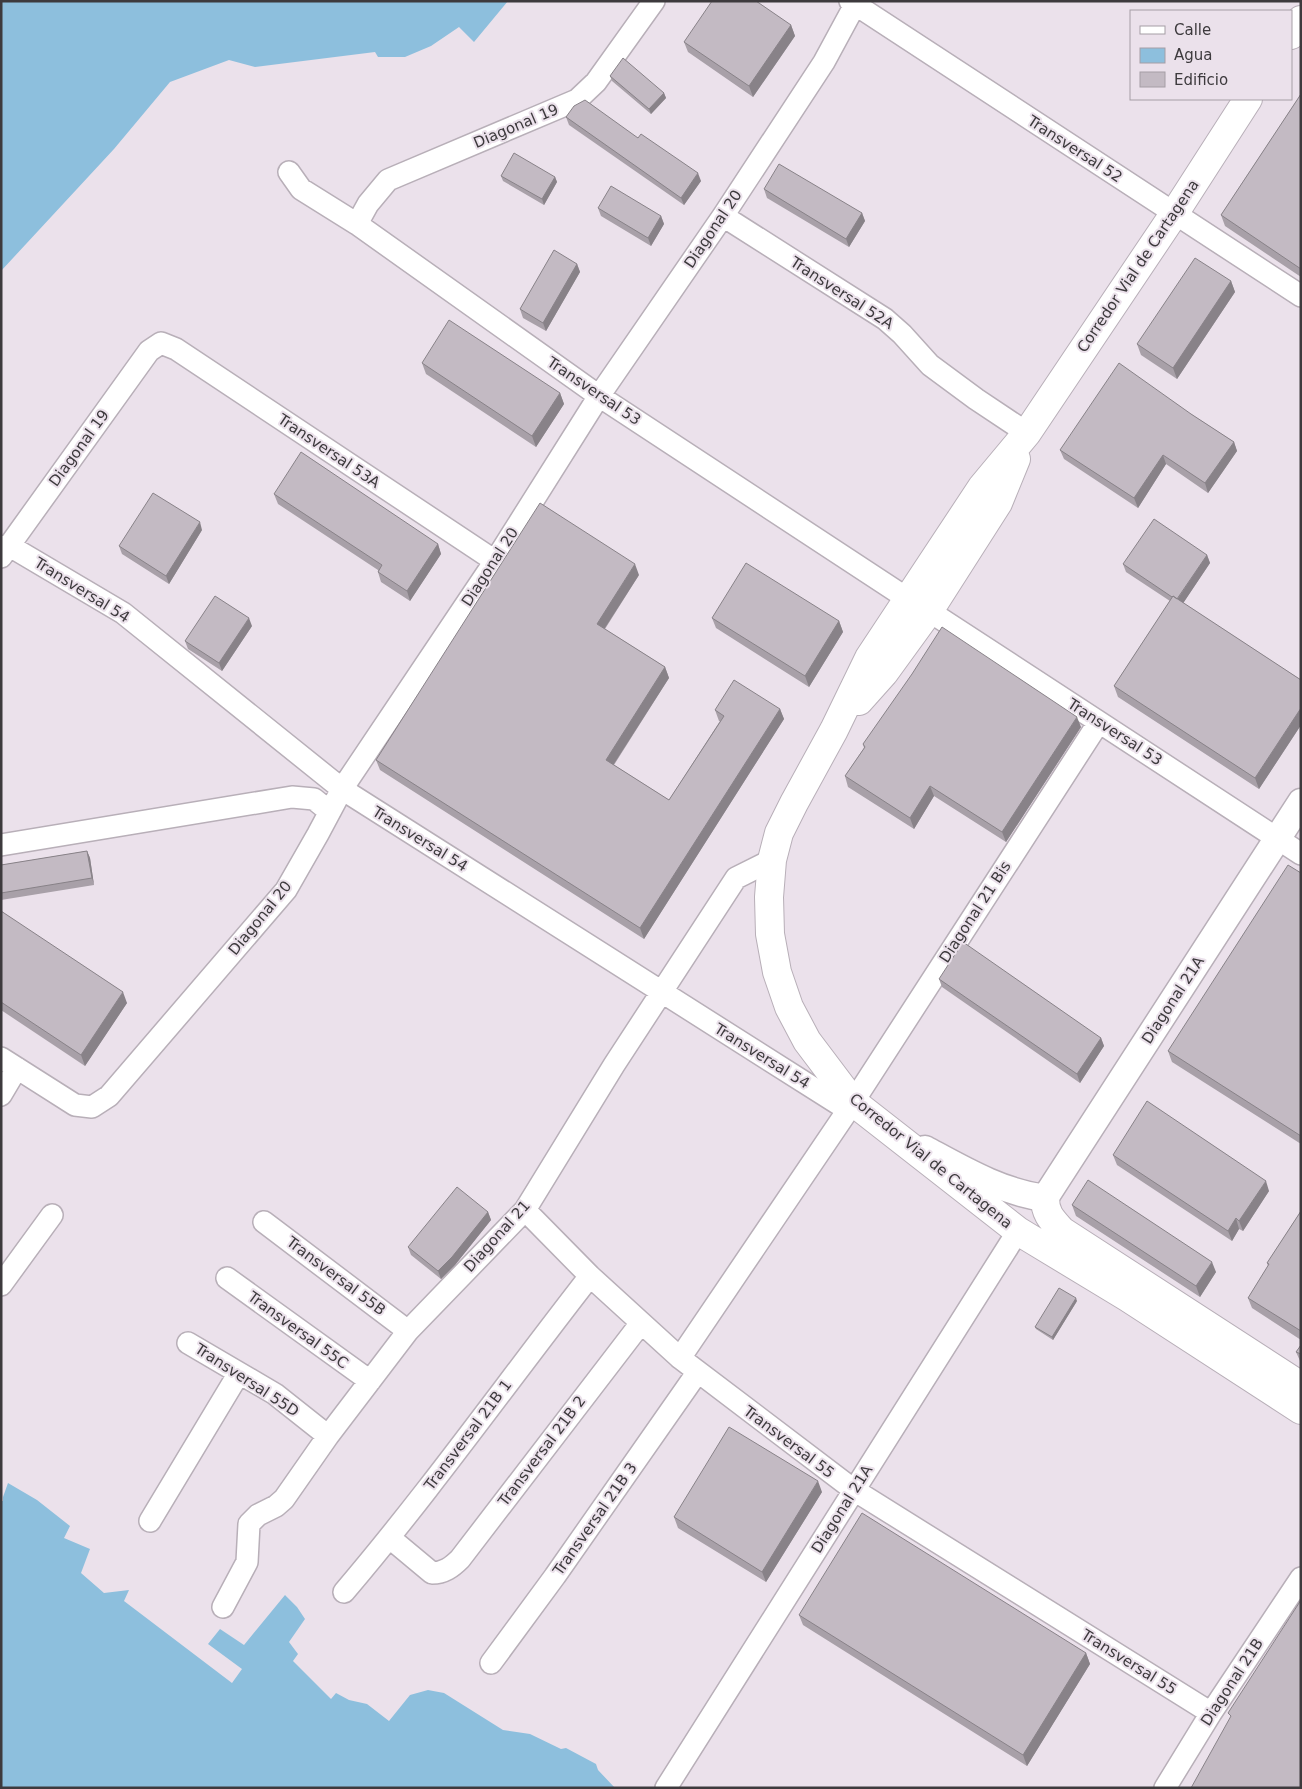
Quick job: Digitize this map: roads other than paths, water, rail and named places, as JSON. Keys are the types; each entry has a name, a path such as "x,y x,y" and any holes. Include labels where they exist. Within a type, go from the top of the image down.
{"main road":[{"path":"1292,34 1301,20"},
{"name":"Corredor Vial de Cartagena","path":"1247,100 1174,214 1027,433 998,503 919,605 884,673 834,730 779,833 772,860 769,897 770,934 777,972 789,1008 807,1041 850,1106 884,1127 1018,1231 1127,1298 1301,1410"},
{"path":"1045,1198 1048,1216 1062,1230 1301,1386"}],"street":[{"name":"Diagonal 19","path":"357,224 368,204 388,180 577,100 596,82 654,1"},
{"name":"Transversal 52","path":"854,2 1301,296"},
{"name":"Diagonal 20","path":"9,1063 74,1106 92,1108 109,1096 286,890 342,789 495,561 599,396 723,216 824,62 854,2"},
{"name":"Transversal 53","path":"289,172 301,189 357,224 599,396 1301,854"},
{"name":"Transversal 52A","path":"723,216 884,319 902,334 930,365 1027,433"},
{"name":"Diagonal 19","path":"5,551 149,351 161,343"},
{"name":"Transversal 53A","path":"161,343 184,354 495,561"},
{"name":"Transversal 54","path":"5,551 123,613 342,789 662,992 850,1106"},
{"name":"Diagonal 21 Bis","path":"850,1106 1099,722"},
{"path":"1,845 292,796 314,800 330,812"},
{"name":"Diagonal 21A","path":"1045,1198 1301,802"},
{"name":"Diagonal 21","path":"223,1607 247,1562 250,1524 258,1515 276,1506 284,1499 328,1436 408,1331 525,1210 614,1064 736,878 772,860"},
{"path":"1,1095 9,1063"},
{"path":"680,1358 850,1106"},
{"path":"884,1127 990,1183 1031,1196 1045,1198"},
{"name":"Transversal 55","path":"525,1210 590,1276 680,1358 854,1490 1211,1713"},
{"path":"1,1284 52,1215"},
{"name":"Transversal 55B","path":"264,1222 408,1331"},
{"name":"Diagonal 21A","path":"666,1788 1018,1231"},
{"name":"Transversal 21B 1","path":"344,1592 390,1538 590,1276"},
{"name":"Transversal 55C","path":"227,1278 370,1381"},
{"name":"Transversal 21B 2","path":"390,1538 432,1573 449,1569 460,1559 641,1323"},
{"name":"Transversal 55D","path":"188,1343 275,1394 328,1436"},
{"name":"Transversal 21B 3","path":"491,1663 555,1576 697,1372"},
{"path":"150,1521 240,1373"},
{"name":"Diagonal 21B","path":"1165,1788 1211,1713 1301,1578"}],"water":[{"path":"1,1 508,1 474,42 459,27 431,46 405,57 378,57 375,52 255,67 229,60 170,82 114,149 1,271"},
{"path":"8,1483 37,1500 70,1526 64,1538 90,1549 81,1573 104,1593 129,1590 124,1601 232,1683 242,1669 208,1644 220,1629 244,1645 285,1595 297,1607 305,1619 289,1642 298,1654 293,1661 331,1699 336,1693 349,1700 367,1704 389,1721 410,1695 428,1690 444,1693 503,1730 530,1734 561,1749 566,1748 596,1764 598,1770 615,1788 1,1788 1,1501 3,1501"}]}
